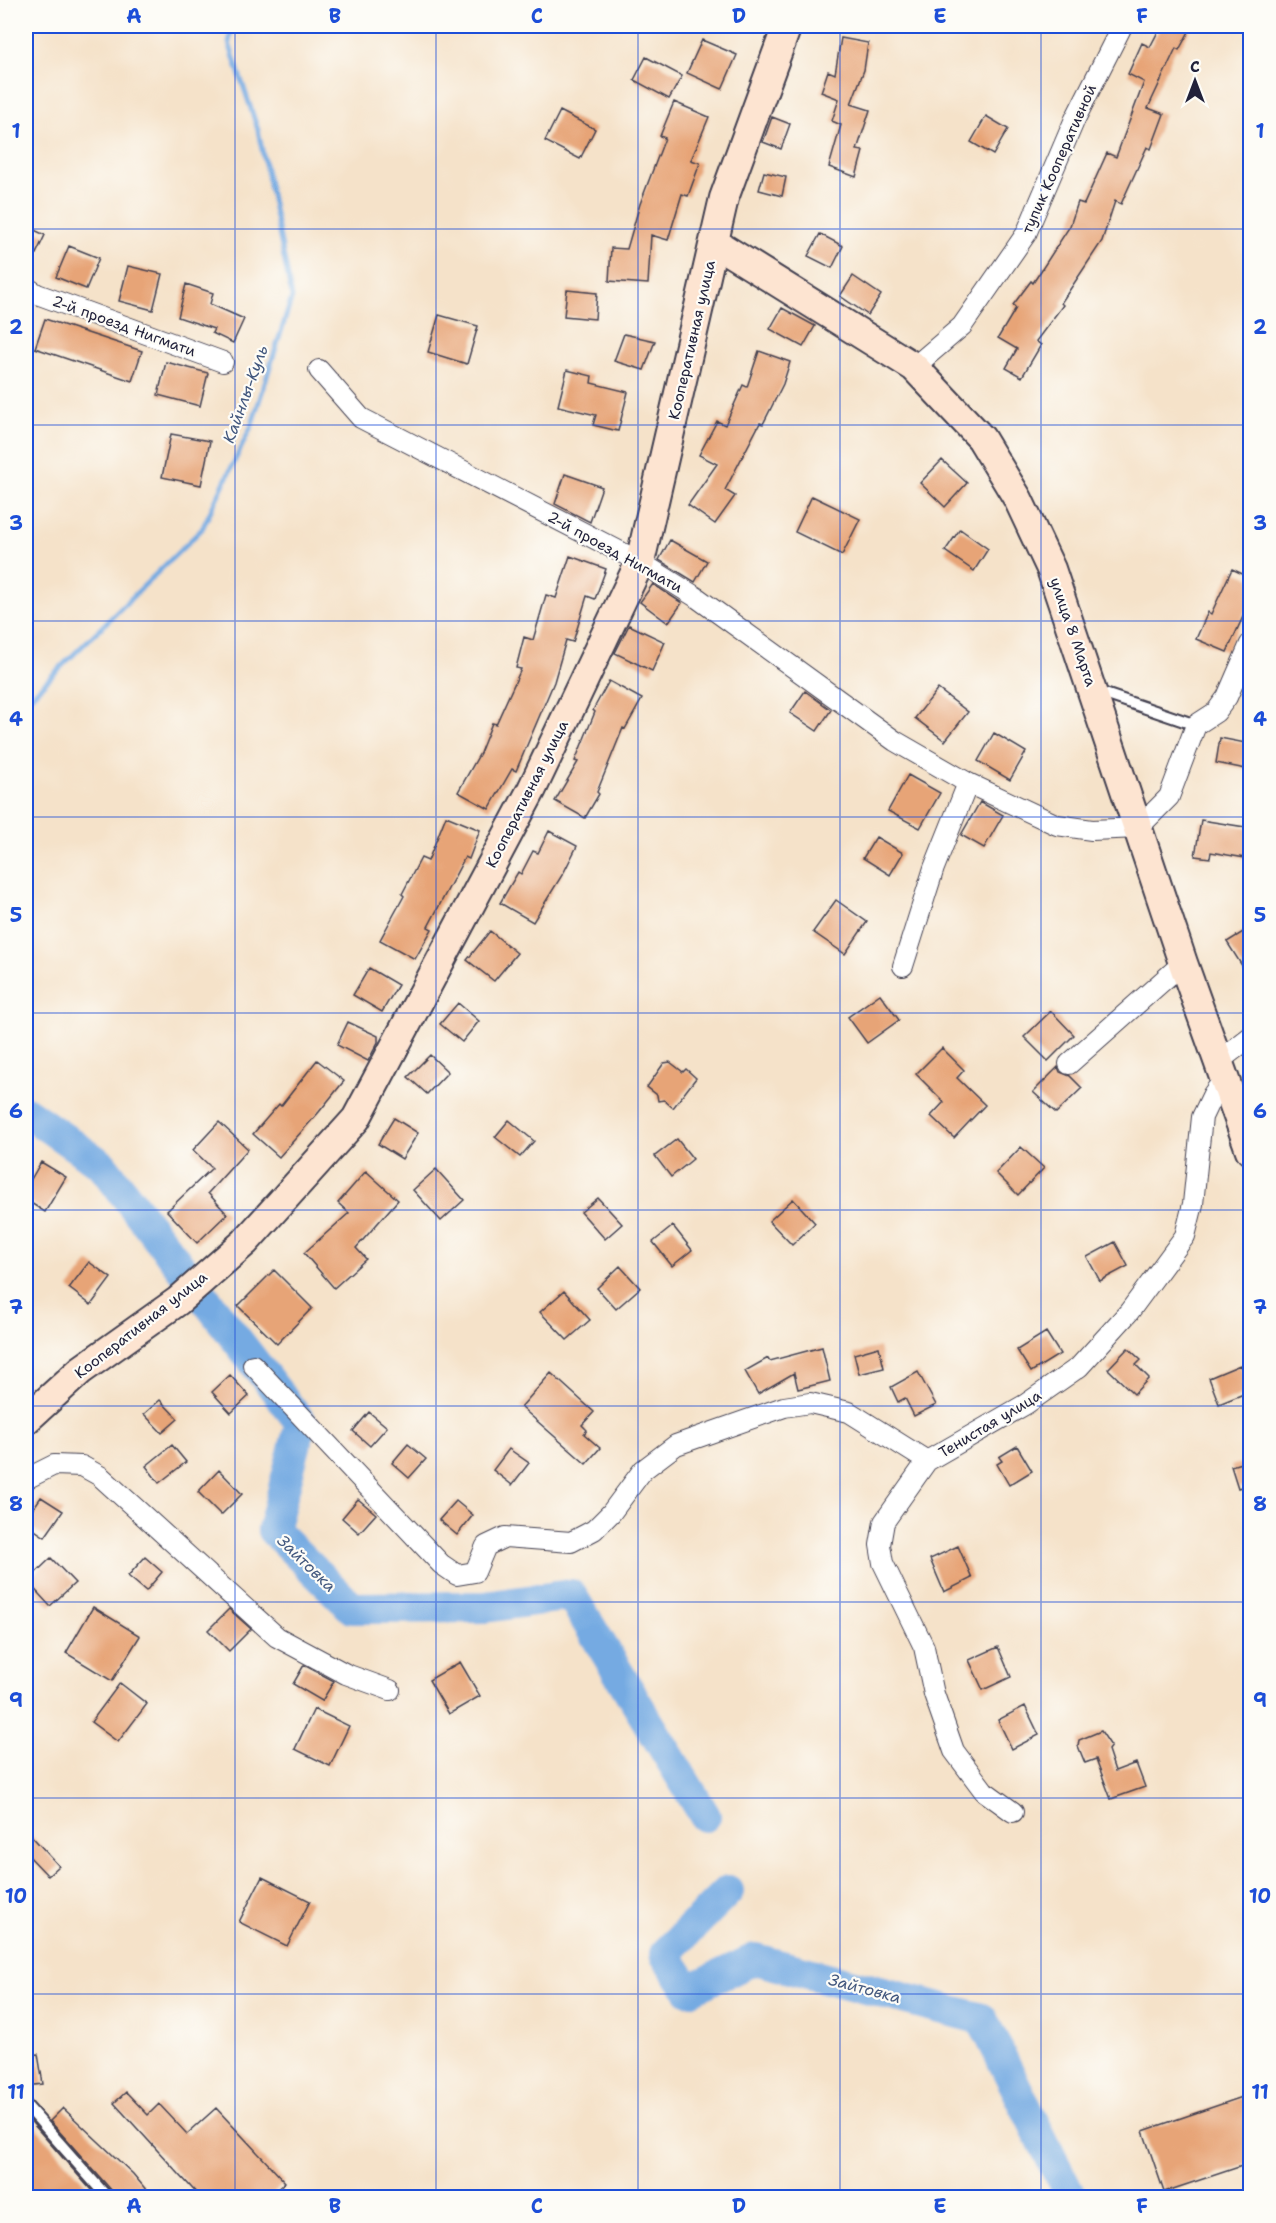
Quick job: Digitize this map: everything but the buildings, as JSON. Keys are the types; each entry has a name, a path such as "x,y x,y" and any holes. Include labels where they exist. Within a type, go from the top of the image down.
{"main road":[{"name":"Кооперативная улица","path":"26,1420 81,1370 178,1301 245,1242 356,1119 532,789 640,562 724,198 787,26"},
{"name":"улица 8 Марта","path":"715,243 914,367 981,438 1018,499 1051,569 1183,963 1251,1150"}],"street":[{"name":"тупик Кооперативной","path":"914,367 962,326 1026,234 1075,119 1122,26"},
{"name":"2-й проезд Нигмати","path":"26,287 37,294 223,362"},
{"name":"2-й проезд Нигмати","path":"319,370 361,418 640,562 696,597 895,741 968,783 1057,825 1092,830 1138,828"},
{"path":"1138,828 1169,797 1196,725 1216,712 1227,697 1251,644"},
{"path":"903,966 934,868 968,783"},
{"path":"1069,1064 1183,963"},
{"name":"Тенистая улица","path":"1013,1812 984,1791 954,1751 934,1694 924,1647 883,1563 880,1545 884,1522 927,1461 1026,1404 1079,1367 1129,1312 1185,1236 1193,1204 1202,1117 1222,1070 1251,1037"},
{"path":"253,1365 441,1564 457,1575 475,1572 486,1546 505,1537 571,1542 594,1530 611,1513 643,1470 676,1445 784,1407 810,1403 849,1412 927,1461"},
{"path":"26,1479 54,1465 82,1466 100,1476 277,1637 346,1674 390,1690"}],"lane":[{"path":"1093,690 1196,725"},
{"path":"26,2105 108,2198"}],"waterway":[{"name":"Кайнлы-Куль","path":"26,701 202,529 251,427 292,297 258,130 229,43 232,26"},
{"name":"Зайтовка","path":"26,1112 102,1165 301,1423 273,1530 352,1608 485,1607 571,1595 705,1816"},
{"name":"Зайтовка","path":"728,1891 665,1954 689,1990 755,1959 982,2019 1071,2198"}]}
